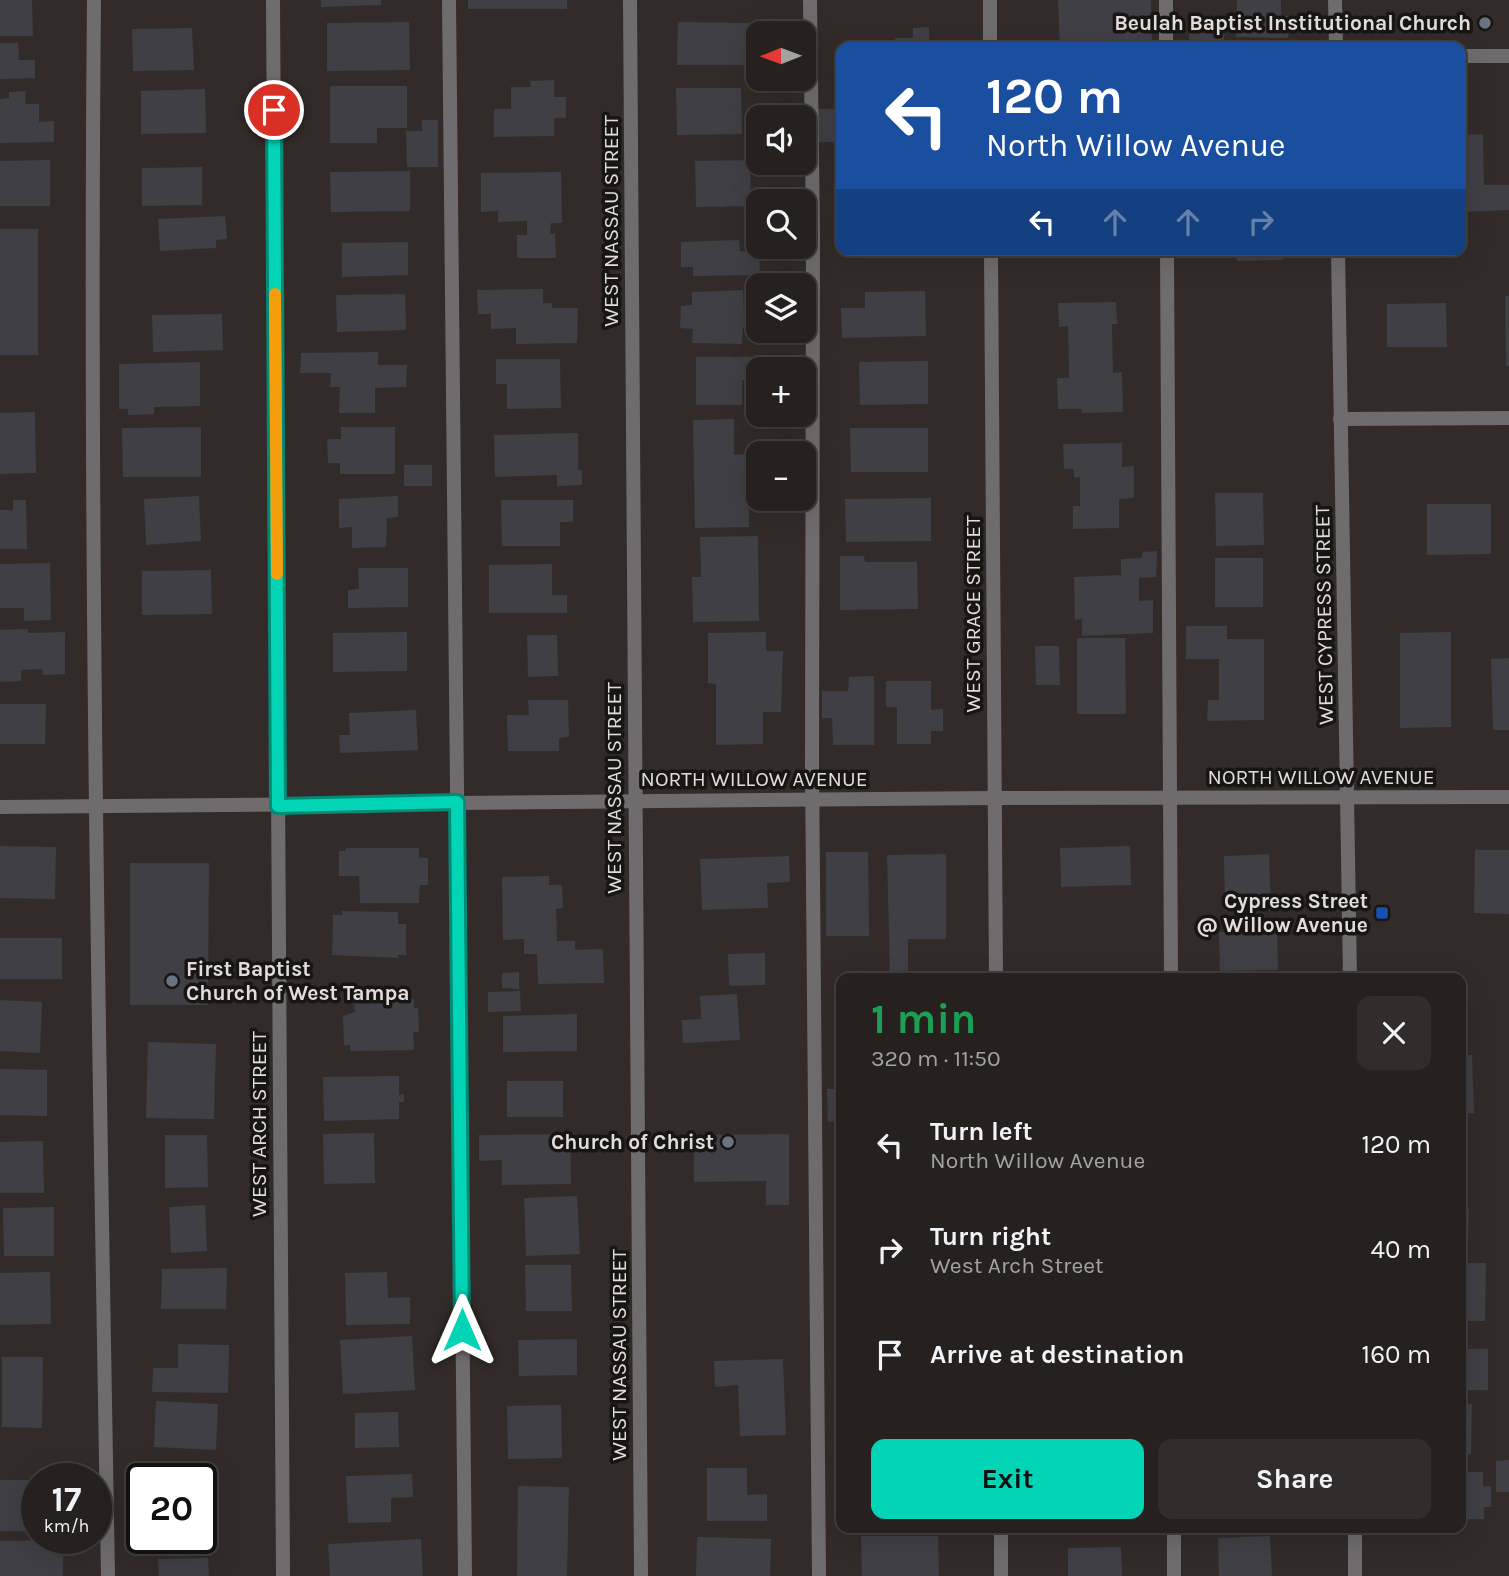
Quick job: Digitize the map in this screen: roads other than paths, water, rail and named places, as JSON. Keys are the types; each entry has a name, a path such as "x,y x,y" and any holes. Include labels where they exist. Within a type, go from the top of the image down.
{"street":[{"path":"94,0 92,210 96,805 108,1576"},
{"name":"WEST ARCH STREET","path":"273,0 283,1576"},
{"path":"449,0 465,1576"},
{"name":"WEST NASSAU STREET","path":"631,0 641,1576"},
{"path":"810,0 819,1576"},
{"path":"990,0 990,42"},
{"path":"1166,0 1166,42"},
{"path":"1335,0 1336,42"},
{"path":"1466,56 1509,56"},
{"name":"WEST GRACE STREET","path":"991,256 996,973"},
{"path":"1167,256 1171,973"},
{"name":"WEST CYPRESS STREET","path":"1338,256 1350,973"},
{"path":"1340,419 1509,418"},
{"name":"NORTH WILLOW AVENUE","path":"0,807 813,801 995,797 1509,797"},
{"path":"1000,1533 1001,1576"},
{"path":"1174,1533 1174,1576"},
{"path":"1355,1533 1355,1576"}],"place":[{"name":"Beulah Baptist Institutional Church","path":"1485,23"},
{"name":"Cypress Street @ Willow Avenue","path":"1382,913"},
{"name":"First Baptist Church of West Tampa","path":"172,981"},
{"name":"Church of Christ","path":"728,1142"}]}
